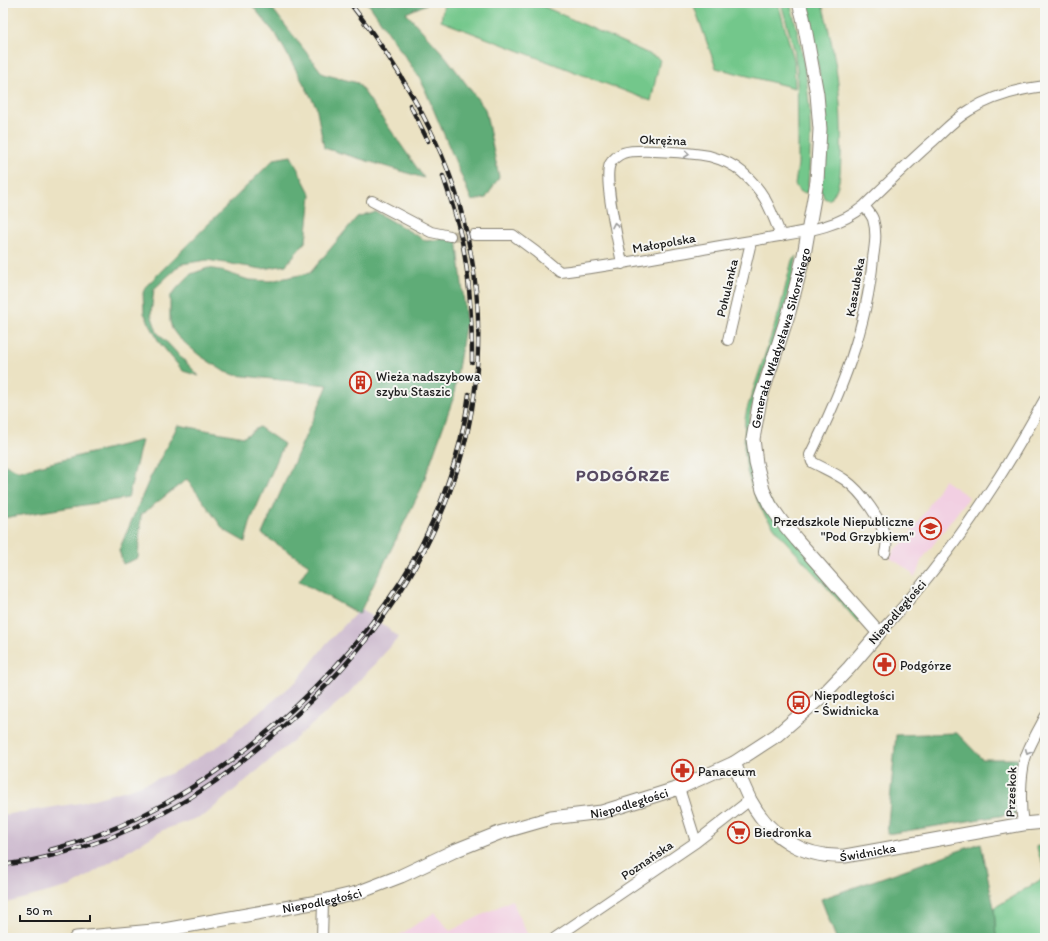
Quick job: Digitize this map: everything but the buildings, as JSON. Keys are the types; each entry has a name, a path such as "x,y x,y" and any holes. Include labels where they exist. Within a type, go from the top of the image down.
{"main road":[{"name":"Generała Władysława Sikorskiego","path":"799,3 818,94 820,129 817,181 802,261 789,312 760,400 753,439 756,462 763,490 770,505 782,522 879,633"},
{"name":"Niepodległości","path":"76,938 164,930 323,901 357,892 395,879 454,851 499,833 551,818 602,812 678,788 734,763 777,735 821,697 849,668 879,633"},
{"name":"Świdnicka","path":"734,763 750,800 771,828 793,845 811,853 832,857 845,856 1023,824 1045,822"}],"street":[{"path":"864,206 952,124 970,110 991,100 1026,88 1045,86"},
{"name":"Okrężna","path":"622,264 608,181 610,164 616,157 624,153 644,151 686,153 708,156 724,162 740,171 762,193 770,206 781,236"},
{"path":"372,201 431,232 450,236"},
{"name":"Małopolska","path":"474,235 513,235 560,272 622,264 808,231 849,217 864,206"},
{"name":"Kaszubska","path":"864,206 873,218 876,231 872,278 863,322 851,363 833,408 810,455 812,462 844,479 855,488 868,503 881,527 886,541 885,553"},
{"name":"Pohulanka","path":"728,340 751,242"},
{"name":"Niepodległości","path":"879,633 896,616 929,576 993,488 1045,399"},
{"name":"Przeskok","path":"1023,824 1021,815 1022,776 1025,758 1045,717"},
{"path":"678,788 696,842"},
{"name":"Poznańska","path":"555,938 696,842 750,800"},
{"path":"322,938 323,901"}],"shaded area":[{"name":"Przedszkole Niepubliczne \"Pod Grzybkiem\"","path":"944,480 969,497 921,561 914,577 909,570 890,558 895,549 902,544 920,520"},
{"path":"361,608 399,637 347,695 205,815 163,830 71,886 3,904 3,815 80,803 133,788 172,773 220,745 298,680 326,644"},
{"path":"512,900 529,938 395,938 435,912 450,931"}],"green space":[{"path":"250,3 268,3 323,74 358,83 424,178 324,148 316,106 277,36"},
{"path":"368,3 429,3 406,13 446,57 485,109 499,177 486,198 472,201 421,80"},
{"path":"444,3 536,3 660,59 651,101 441,21"},
{"path":"693,3 778,3 794,60 795,88 716,68"},
{"path":"781,3 790,3 801,49 808,92 810,114 810,160 808,184 810,188 809,191 807,190 807,193 801,192 795,185 798,164 797,70 794,49"},
{"path":"803,3 822,3 838,79 841,118 840,168 838,186 833,196 829,200 824,198 822,192 820,192 823,96 815,47"},
{"path":"291,156 311,195 306,241 286,265 262,269 207,260 181,264 154,289 151,314 157,332 199,376 183,371 159,342 144,313 143,293 145,287 274,159"},
{"path":"375,211 426,241 457,237 466,321 453,399 421,489 359,614 299,581 309,565 262,534 328,385 235,375 225,372 199,355 178,337 172,329 170,321 170,297 191,274 208,268 249,280 270,281 310,273 357,217"},
{"path":"797,256 785,308 750,413 748,430 753,478 861,620 858,622 779,534 764,514 752,488 747,471 744,448 745,419 747,409 780,309 792,260"},
{"path":"178,425 244,437 259,427 284,444 251,520 245,542 224,530 187,479 141,515 138,558 123,564 119,550 150,478"},
{"path":"142,440 128,498 3,518 3,464 19,471"},
{"path":"957,733 982,759 1018,759 1018,813 887,834 896,735"},
{"path":"981,843 994,908 996,938 836,938 821,899"},
{"path":"1036,846 1045,847 1045,871"},
{"path":"1045,877 1045,938 996,938 994,908"}],"tunnel":[{"path":"450,236 474,235"}],"railway":[{"path":"3,865 59,854 86,846 139,825 164,813 213,783 250,755 327,685 375,627 416,566 447,500 468,430 478,358 475,284 460,207 441,153 415,100 384,50 350,3"},
{"path":"410,105 428,141"},
{"path":"443,176 459,227 465,258 471,310 472,362"},
{"path":"50,850 101,834 152,810 201,781 249,747 293,709 334,668 370,625 401,581 425,538 445,491 453,467 460,443 469,394"}],"place":[{"name":"Wieża nadszybowa szybu Staszic","path":"360,383"},
{"name":"Przedszkole Niepubliczne \"Pod Grzybkiem\"","path":"930,528"},
{"name":"Podgórze","path":"884,665"},
{"name":"Niepodległości - Świdnicka","path":"799,702"},
{"name":"Panaceum","path":"682,771"},
{"name":"Biedronka","path":"739,832"}],"district":[{"name":"PODGÓRZE","path":"623,475"}]}
